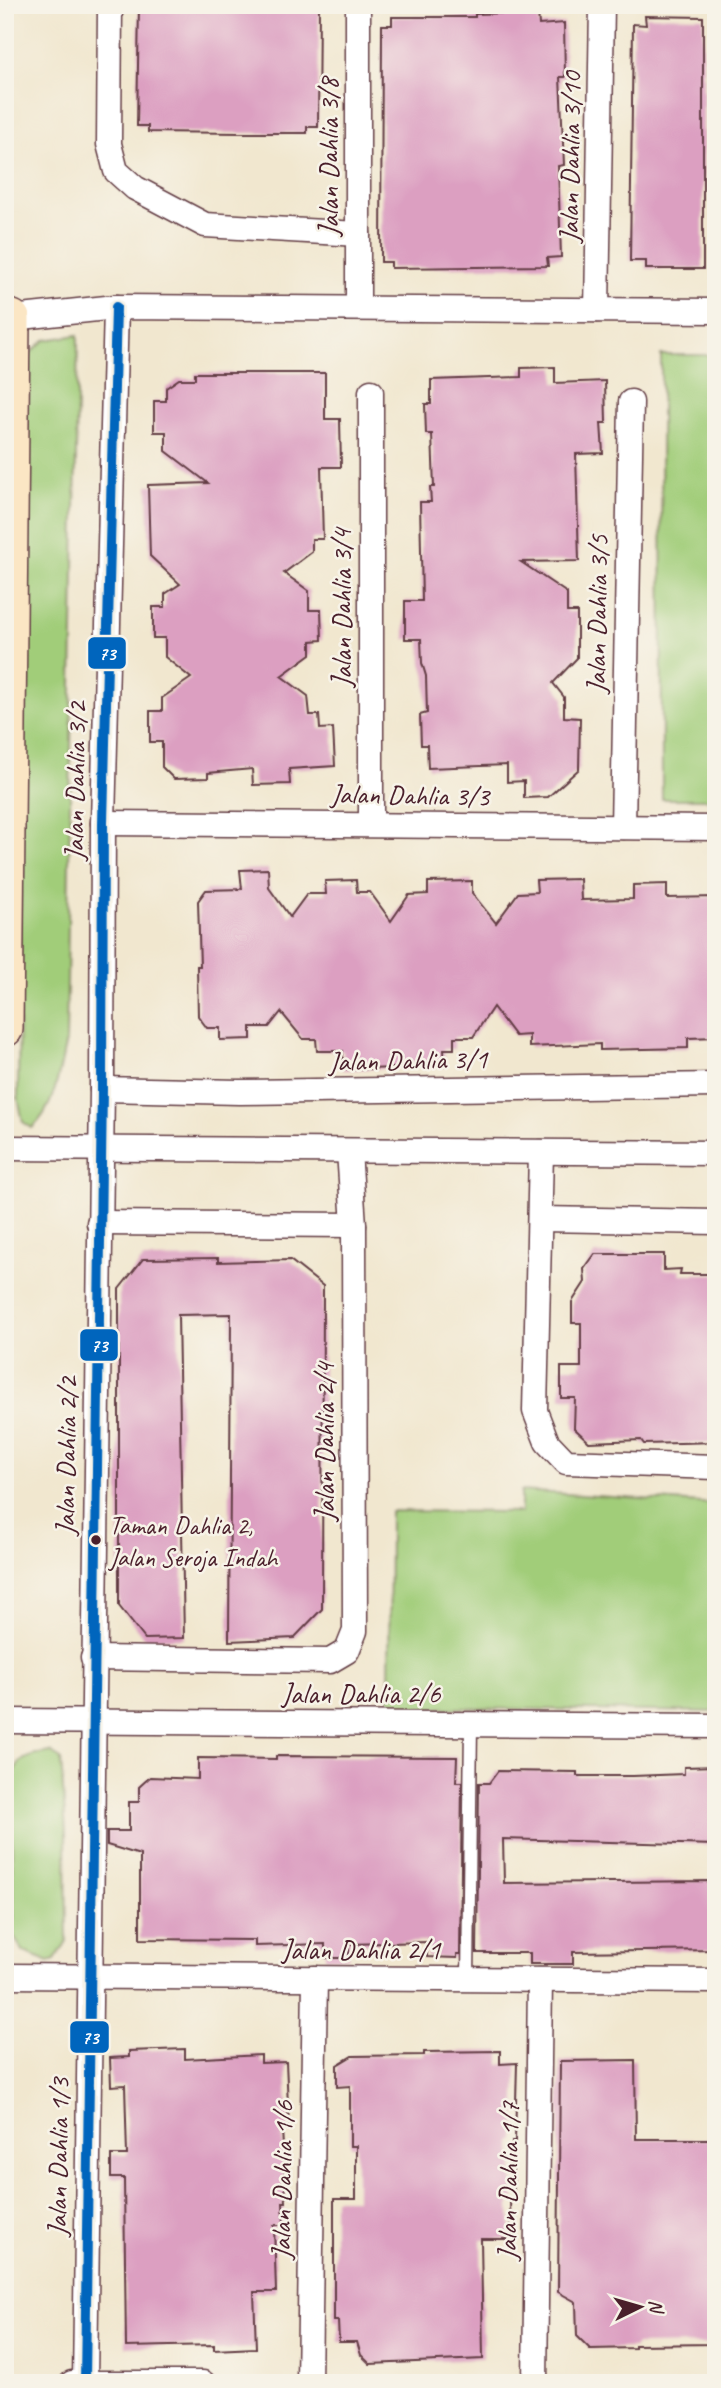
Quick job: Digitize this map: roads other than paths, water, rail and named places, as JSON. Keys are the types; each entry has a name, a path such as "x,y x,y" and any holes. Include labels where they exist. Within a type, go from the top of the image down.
{"street":[{"path":"110,5 109,144 116,171 135,188 205,225 358,233"},
{"name":"Jalan Dahlia 3/8","path":"358,5 358,308"},
{"name":"Jalan Dahlia 3/10","path":"597,310 602,5"},
{"path":"5,1028 9,318 117,307 716,311"},
{"name":"Jalan Dahlia 3/2","path":"100,1150 103,823 117,307"},
{"name":"Jalan Dahlia 3/4","path":"371,392 371,824"},
{"name":"Jalan Dahlia 3/5","path":"623,827 631,402"},
{"name":"Jalan Dahlia 3/3","path":"103,823 716,828"},
{"name":"Jalan Dahlia 3/1","path":"102,1089 239,1092 716,1085"},
{"path":"5,1149 716,1153"},
{"name":"Jalan Dahlia 2/2","path":"93,1721 100,1150"},
{"name":"Jalan Dahlia 2/4","path":"93,1658 330,1661 347,1651 355,1632 354,1225 349,1151"},
{"path":"541,1152 535,1411 547,1442 566,1461 716,1467"},
{"path":"540,1220 716,1222"},
{"path":"99,1223 354,1225"},
{"name":"Jalan Dahlia 2/6","path":"5,1721 716,1726"},
{"name":"Jalan Dahlia 1/3","path":"85,2382 93,1721"},
{"name":"Jalan Dahlia 2/1","path":"5,1976 716,1981"},
{"name":"Jalan Dahlia 1/6","path":"309,2383 314,1978"},
{"name":"Jalan Dahlia 1/7","path":"535,2383 540,1980"},
{"path":"72,2383 202,2383"}],"lane":[{"path":"468,1980 471,1724"}],"place":[{"name":"Taman Dahlia 2, Jalan Seroja Indah","path":"96,1540"}]}
